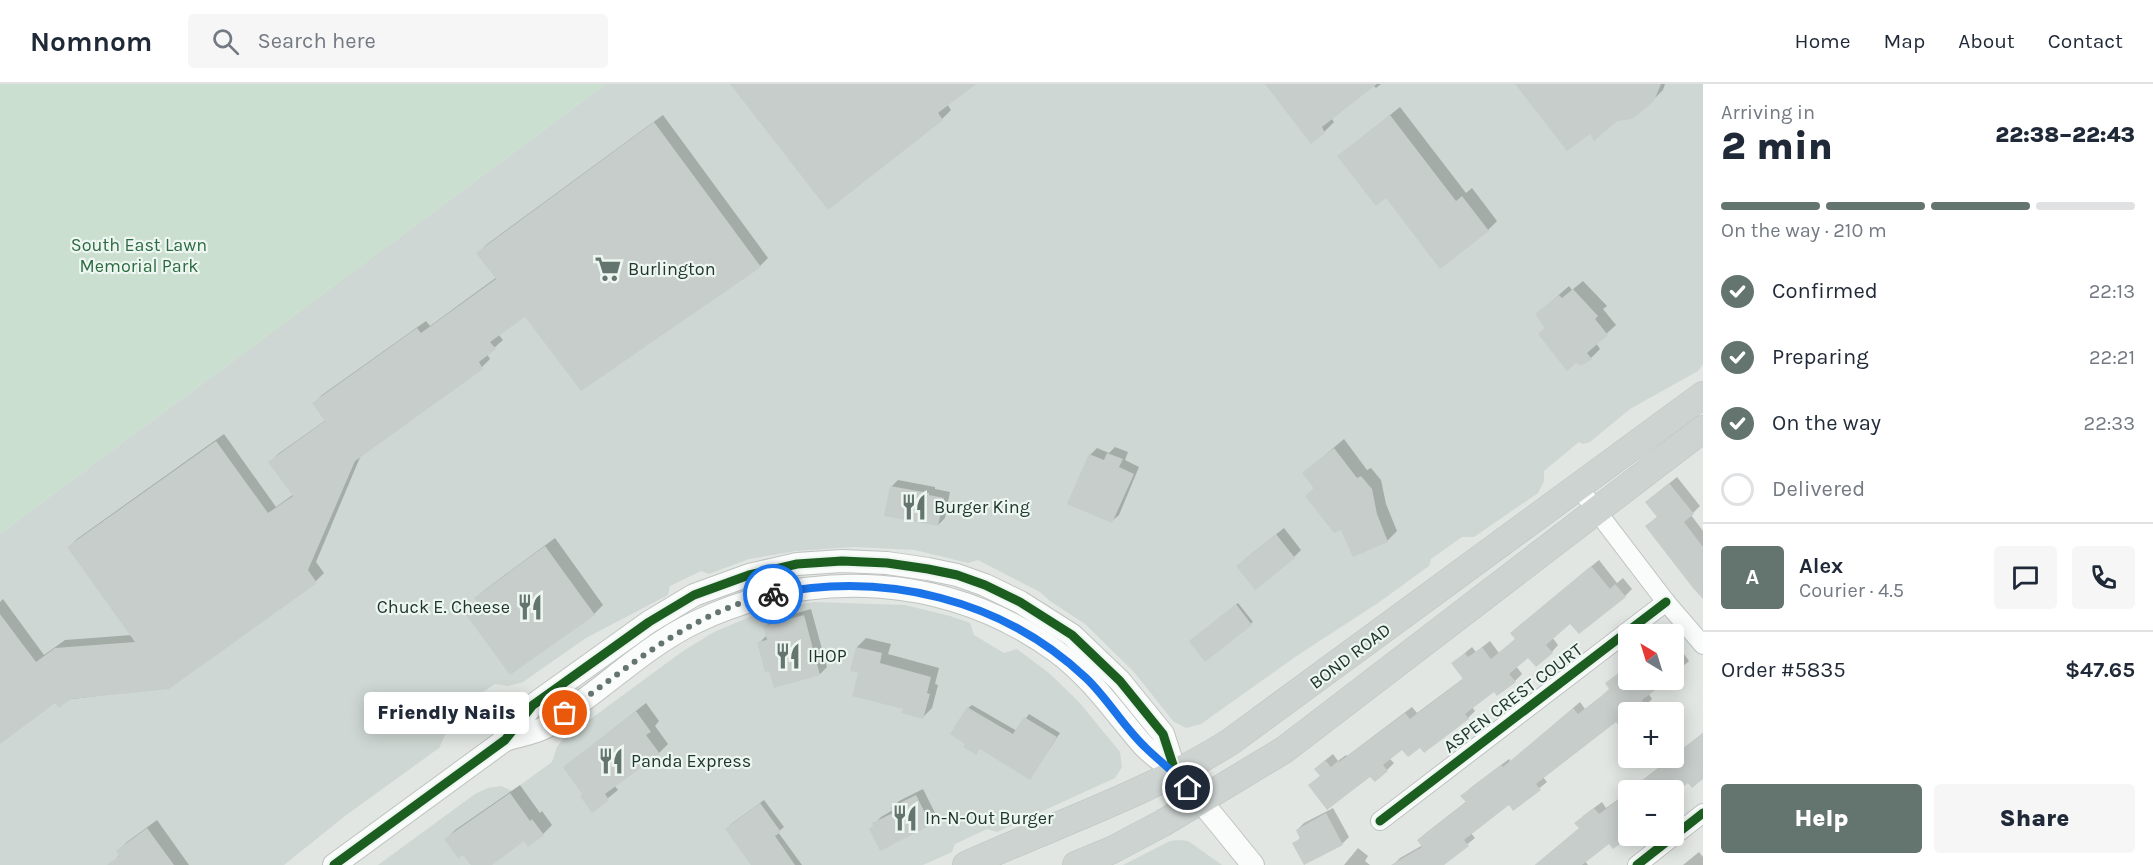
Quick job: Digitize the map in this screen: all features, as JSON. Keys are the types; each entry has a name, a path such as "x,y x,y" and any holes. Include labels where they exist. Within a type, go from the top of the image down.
{"main road":[{"name":"BOND ROAD","path":"966,865 1176,774 1230,742 1703,395"},
{"name":"BOND ROAD","path":"1076,865 1112,850 1199,802 1284,750 1703,429"}],"street":[{"path":"1579,488 1666,602 1703,645"},
{"path":"334,865 505,740 533,705 671,607 717,586 749,575 797,564 842,561 887,562 959,576 985,585 1047,618 1072,635 1120,681 1163,734 1176,774"},
{"path":"833,585 840,576 851,572 893,575 940,584 959,576"},
{"path":"505,740 548,726 668,638 726,609 764,596 801,589 833,585 889,587 926,594 982,611 1028,634 1057,652 1107,699 1144,747 1176,774 1253,865"},
{"name":"ASPEN CREST COURT","path":"1380,821 1666,602"},
{"path":"1637,865 1703,813"}],"shaded area":[{"path":"606,84 1703,84 1703,364 1698,371 1630,409 1590,442 1583,444 1579,442 1544,471 1544,481 1538,493 1474,537 1462,537 1431,559 1429,566 1378,603 1298,655 1201,724 1186,728 1173,721 1134,672 1085,624 1040,592 978,560 968,563 915,550 854,547 796,551 749,559 709,574 701,571 670,586 668,595 586,638 523,682 508,686 495,684 450,714 450,725 439,748 345,816 284,865 0,865 0,534"},
{"path":"813,602 905,605 970,623 974,635 1004,653 1017,649 1049,673 1079,702 1120,752 1122,767 1115,778 997,832 987,829 955,844 952,852 923,865 378,865 475,794 488,788 501,786 512,791 552,762 562,740 683,651 714,632 759,613"},
{"path":"1170,841 1188,841 1222,865 1123,865"}],"green space":[{"name":"South East Lawn Memorial Park","path":"0,84 606,84 0,534"}],"building":[{"path":"730,84 976,84 938,113 943,120 828,210"},
{"path":"1265,84 1377,84 1322,127 1325,133 1311,144"},
{"path":"1515,84 1661,84 1654,101 1632,119 1617,121 1594,141 1590,134 1567,151"},
{"path":"1390,115 1456,201 1462,196 1489,231 1440,269 1386,198 1376,206 1337,156"},
{"path":"654,122 761,267 581,391 525,317 490,342 496,349 479,362 483,369 355,461 308,570 317,583 169,689 71,699 59,708 55,703 0,744 0,614 36,662 55,648 135,642 67,547 216,441 268,513 293,496 268,462 325,421 312,403 417,328 421,333 496,279 476,253"},
{"path":"1573,289 1598,316 1595,319 1608,335 1587,353 1592,359 1581,366 1576,363 1567,371 1538,334 1545,328 1535,314 1559,295 1562,298"},
{"path":"1334,448 1357,478 1361,476 1372,489 1377,514 1388,542 1353,557 1341,530 1334,533 1305,496 1314,488 1302,473"},
{"path":"1107,453 1123,459 1119,467 1134,474 1112,523 1067,504 1089,454 1104,460"},
{"path":"1669,483 1694,514 1684,522 1703,547 1703,599 1645,526 1657,517 1645,502"},
{"name":"Burger King","path":"890,486 944,498 938,526 884,516"},
{"path":"1276,534 1295,558 1255,590 1236,566"},
{"name":"Chuck E. Cheese","path":"545,546 595,615 510,675 464,612 477,602 474,598"},
{"path":"1591,566 1610,589 1615,584 1626,597 1579,634 1570,624 1546,645 1553,653 1536,667 1528,658 1509,674 1516,682 1497,696 1494,692 1465,714 1469,719 1424,753 1420,748 1408,757 1402,750 1383,765 1388,771 1375,782 1370,777 1327,810 1308,785 1320,776 1314,769 1325,760 1331,767 1405,713 1410,719 1463,679 1451,663 1465,653 1468,657 1482,647 1491,659 1515,639 1510,633"},
{"path":"1236,604 1252,625 1205,662 1189,641"},
{"name":"IHOP","path":"804,615 820,675 774,688 769,671 765,672 757,642 767,640 763,626"},
{"path":"856,647 882,653 880,663 931,677 927,693 930,694 923,719 901,713 903,709 852,696 858,673 850,671"},
{"path":"1618,673 1618,690 1656,690 1642,700 1643,702 1618,702 1618,724 1616,722 1536,784 1541,790 1513,811 1509,805 1464,840 1469,846 1444,865 1391,865 1422,847 1417,840 1466,802 1460,796 1501,765 1503,767 1573,708 1578,714 1598,699 1609,689 1605,683"},
{"path":"967,707 1013,734 1024,717 1057,737 1030,780 980,749 976,755 963,747 965,744 950,734"},
{"name":"Panda Express","path":"636,711 651,732 646,735 660,754 605,794 609,800 592,813 563,767"},
{"path":"1703,733 1703,779 1692,788 1688,783 1684,786 1684,780 1643,780 1658,768 1684,768 1684,748"},
{"path":"510,793 530,821 532,819 544,835 528,847 524,841 492,865 471,865 463,855 458,858 444,839"},
{"name":"In-N-Out Burger","path":"916,795 931,825 880,851 869,829 873,826 872,823 893,813 890,808"},
{"path":"1618,800 1618,845 1613,849 1609,844 1582,865 1535,865 1579,828 1574,823 1594,808 1599,814"},
{"path":"760,803 781,832 775,836 795,865 751,865 725,829"},
{"path":"1326,813 1343,845 1304,865 1292,843 1300,839 1296,830"},
{"path":"147,828 174,865 107,865 119,856 116,851"}],"cycle path":[{"path":"334,865 505,740 533,705 649,622 694,595 749,575 797,564 842,561 887,563 928,569 957,575 985,585 1020,602 1072,635 1120,681 1163,734 1176,774"},
{"path":"1380,821 1666,602"},
{"path":"1637,865 1703,813"}],"way so far":[{"path":"565,713 668,638 726,609 773,594"}],"place":[{"name":"Burlington","path":"608,269"},
{"name":"Burger King","path":"914,507"},
{"name":"Chuck E. Cheese","path":"530,607"},
{"name":"IHOP","path":"788,656"},
{"name":"Friendly Nails","path":"565,713"},
{"name":"Panda Express","path":"611,761"},
{"name":"In-N-Out Burger","path":"905,818"}],"route":[{"path":"773,594 833,585 889,587 954,601 982,611 1028,634 1070,663 1107,699 1144,747 1176,774 1188,788"}]}
